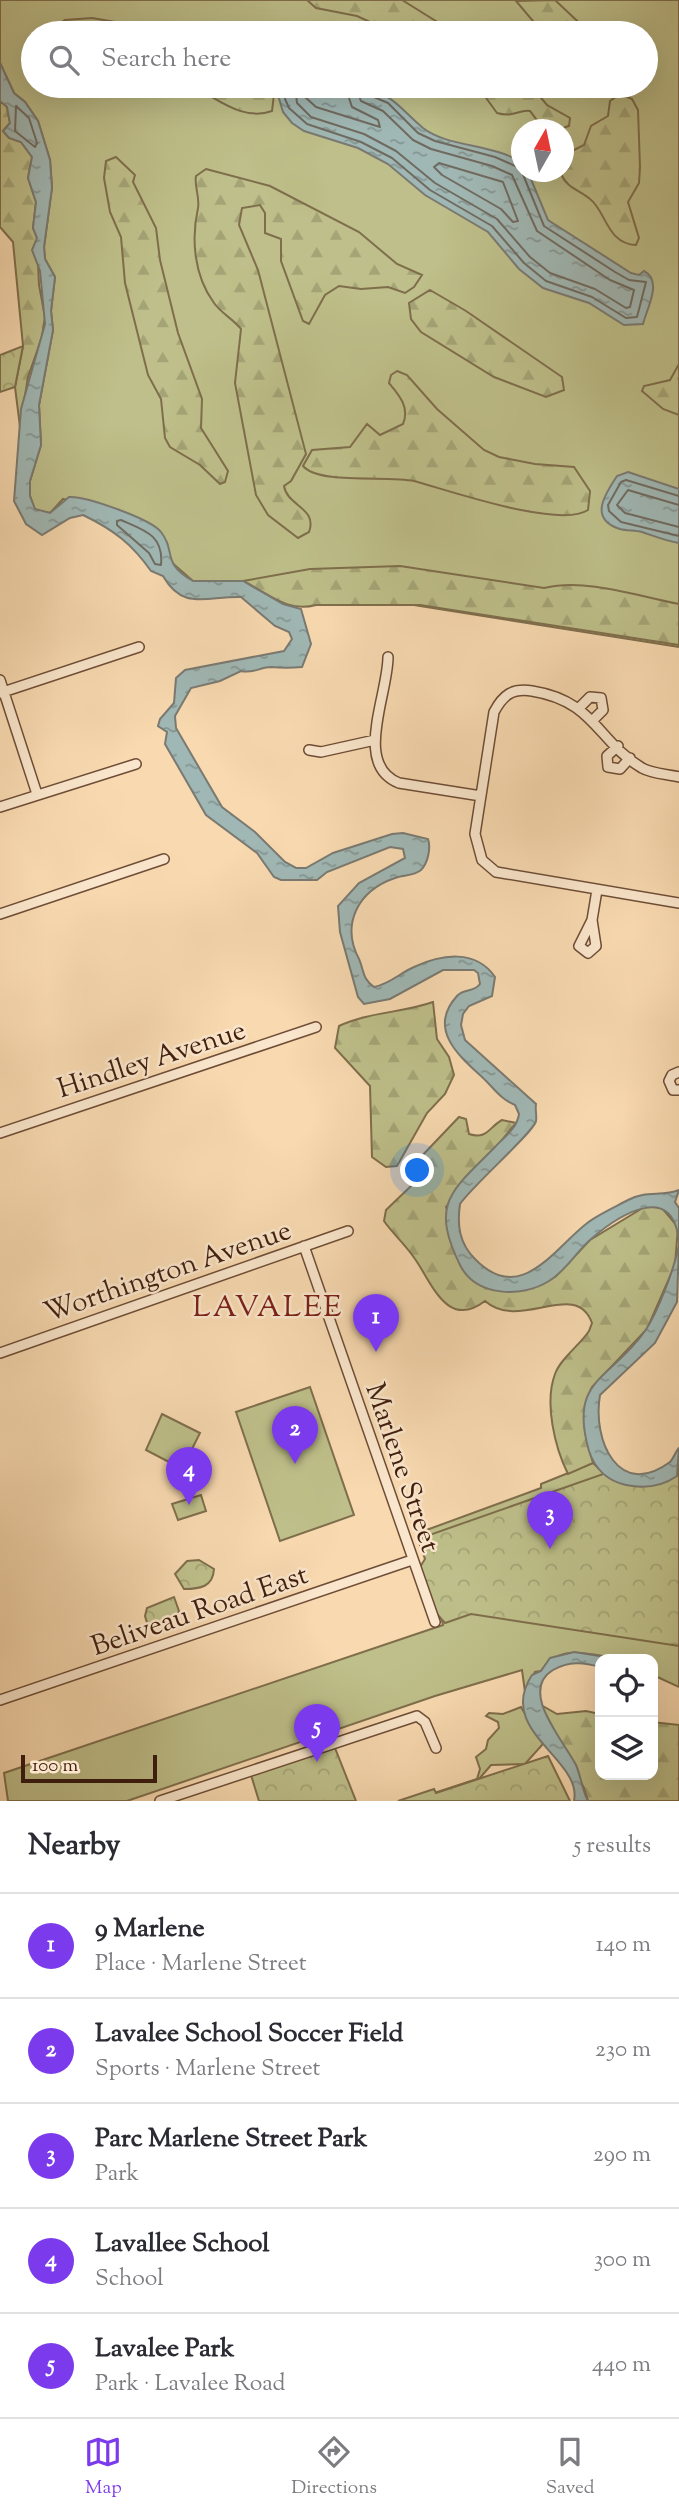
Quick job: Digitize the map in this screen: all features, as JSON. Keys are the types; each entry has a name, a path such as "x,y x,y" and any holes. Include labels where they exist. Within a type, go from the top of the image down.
{"street":[{"path":"2,692 139,647"},
{"path":"388,657 375,740 376,761 388,779 481,796"},
{"path":"0,680 37,794"},
{"path":"679,776 654,773 630,758 593,720 563,698 521,690 510,692 501,699 494,712 475,834 477,850 488,867 512,876 679,903"},
{"path":"579,708 590,697 601,698 603,710 593,720"},
{"path":"309,750 321,751 375,740"},
{"path":"618,746 607,756 608,767 620,769 630,758"},
{"path":"0,807 135,764"},
{"path":"0,914 164,859"},
{"path":"592,920 597,890"},
{"name":"Hindley Avenue","path":"0,1133 316,1027"},
{"path":"679,1072 669,1081 673,1090 679,1090"},
{"name":"Worthington Avenue","path":"0,1353 348,1231"},
{"name":"Marlene Street","path":"304,1246 435,1622"},
{"name":"Beliveau Road East","path":"0,1700 412,1560"},
{"path":"160,1801 416,1716 425,1722 436,1748"}],"green space":[{"path":"0,0 679,0 679,647 338,593 243,581 193,581 170,561 167,543 146,522 63,499 50,513 35,510 30,496 30,481 41,445 39,405 53,330 51,311 55,277 45,259 44,247 52,187 50,160 38,121 25,102 14,93 0,63"},
{"path":"307,0 402,0 436,21 368,21 357,16 316,8"},
{"path":"555,0 577,21 533,21 516,1"},
{"path":"92,18 110,21 63,21"},
{"path":"214,98 274,98 272,111 261,113 239,111"},
{"path":"486,98 541,98 547,105 570,118 536,119 530,111 508,115 497,113"},
{"path":"614,98 632,99 638,110 639,183 628,202 639,238 636,245 619,239 595,204 567,182 574,182 574,150 584,145 591,126 608,116 610,101"},
{"path":"0,101 7,107 10,123 3,131 9,138 21,142 32,157 28,178 36,202 33,228 37,238 39,285 45,317 42,337 28,377 20,427 15,387 23,346 13,242 0,227"},
{"path":"116,157 135,175 133,182 156,228 160,260 178,333 202,399 201,428 228,471 225,482 220,484 200,465 170,447 165,438 161,399 148,375 125,283 121,237 110,212 104,178 106,161"},
{"path":"206,169 270,186 359,232 397,264 422,275 414,287 405,293 388,287 361,289 339,286 325,295 309,324 303,321 281,261 281,239 265,233 265,213 260,205 242,208 239,225 258,270 306,454 291,481 284,486 290,498 306,512 311,524 309,532 298,538 268,515 256,495 235,383 241,329 214,303 198,269 195,245 198,204 196,176"},
{"path":"430,290 466,311 562,377 564,390 546,397 494,377 421,332 411,319 409,303"},
{"path":"23,346 15,387 0,392 0,355"},
{"path":"679,364 679,415 663,409 642,391 644,386 670,380"},
{"path":"397,371 407,375 437,409 484,450 499,457 535,464 574,467 590,491 588,510 574,515 529,512 414,481 324,476 303,466 312,450 350,447 367,424 380,435 403,424 404,407 389,383 391,375"},
{"path":"400,566 544,588 560,585 594,587 679,604 679,645 420,605 296,606 278,600 243,581 310,569"},
{"path":"433,1002 437,1039 449,1057 454,1075 445,1094 427,1113 397,1166 386,1167 372,1157 370,1086 335,1048 339,1026 350,1021"},
{"path":"459,1117 466,1119 469,1134 475,1135 484,1134 502,1120 516,1123 446,1207 470,1278 555,1277 590,1240 646,1206 662,1208 678,1227 675,1265 647,1329 592,1387 588,1397 584,1425 593,1463 568,1474 552,1425 552,1386 558,1368 589,1331 592,1323 584,1310 573,1305 560,1304 514,1311 499,1309 485,1301 472,1309 460,1310 451,1307 442,1300 411,1254 384,1221 386,1210 411,1186 417,1161"},
{"path":"310,1387 354,1515 280,1541 236,1412"},
{"path":"162,1414 200,1433 189,1455 179,1462 167,1461 146,1450"},
{"path":"593,1463 609,1478 679,1488 679,1687 658,1677 658,1654 567,1653 557,1656 541,1671 535,1672 525,1692 522,1670 435,1696 127,1801 8,1801 4,1773 443,1625 421,1532 541,1488 541,1484"},
{"path":"679,1463 679,1646 471,1614 445,1623 437,1614 420,1567 425,1559 418,1539 606,1473 635,1484"},
{"path":"201,1495 206,1511 178,1520 172,1504"},
{"path":"199,1560 214,1569 211,1580 205,1586 184,1589 175,1574 187,1561"},
{"path":"174,1597 179,1611 174,1618 148,1626 145,1616 147,1608"},
{"path":"541,1705 557,1714 586,1711 595,1713 595,1780 658,1780 658,1723 679,1725 679,1801 588,1801 584,1788"},
{"path":"521,1707 543,1744 525,1764 491,1765 479,1779 478,1786 410,1801 477,1779 480,1769 476,1757 486,1749 488,1740 499,1728 498,1722 486,1716 489,1713 503,1714"},
{"path":"335,1748 356,1801 259,1801 251,1775"},
{"path":"548,1756 570,1801 398,1801 434,1789 436,1793"}],"water":[{"path":"0,63 14,93 25,102 38,121 50,160 52,188 44,247 45,259 55,277 51,311 53,330 39,405 41,445 30,481 30,496 35,509 50,513 69,497 118,509 145,521 161,532 176,568 193,581 243,581 283,604 301,609 311,644 302,667 241,671 220,681 191,688 175,716 176,728 222,807 255,832 285,862 296,868 306,868 333,853 392,834 403,833 428,839 428,855 423,867 418,872 395,878 371,891 356,911 352,934 365,978 374,987 409,969 447,957 468,958 478,962 495,977 492,996 469,1006 463,1014 461,1025 465,1040 536,1104 536,1121 460,1204 460,1233 465,1247 475,1259 491,1272 507,1277 521,1275 549,1258 586,1224 606,1211 635,1197 679,1190 675,1202 679,1208 679,1244 675,1224 668,1213 657,1208 644,1208 603,1229 561,1272 538,1287 513,1292 500,1291 488,1289 467,1276 451,1244 446,1226 446,1211 457,1187 513,1129 519,1114 515,1105 501,1096 456,1051 446,1031 445,1020 449,1008 457,996 480,984 478,973 474,970 443,970 390,999 364,1004 358,997 340,932 338,906 359,883 405,858 403,849 390,847 327,872 317,880 281,880 274,877 257,853 206,815 165,744 167,732 158,726 160,719 174,703 176,678 185,670 284,651 292,639 289,632 275,626 241,597 196,599 179,594 163,576 151,571 122,538 83,515 70,518 42,535 26,524 14,501 21,409 45,324 40,271 32,250 37,238 33,228 36,202 28,178 32,157 21,142 9,138 3,131 10,123 7,107 0,101"},
{"path":"279,98 388,98 433,134 511,157 511,182 532,182 548,220 631,273 639,275 644,271 650,275 652,295 643,324 624,325 589,303 543,288 519,269 488,232 425,195 388,164 358,148 304,131 292,123 283,112"},
{"path":"628,472 679,489 679,543 642,532 620,529 604,519 602,506 608,490 617,476"},
{"path":"679,1244 677,1302 655,1343 600,1395 599,1413 605,1446 623,1470 636,1474 652,1472 670,1462 679,1448 677,1476 653,1486 626,1485 608,1477 595,1463 589,1451 584,1427 584,1408 596,1382 632,1347 650,1323 674,1265"},
{"path":"574,1652 595,1655 595,1666 576,1663 553,1670 543,1679 540,1690 547,1716 576,1765 588,1801 574,1801 573,1786 566,1771 531,1728 524,1712 524,1695 532,1675 541,1671 550,1658"}],"place":[{"name":"9 Marlene","path":"376,1352"},
{"name":"Lavalee School Soccer Field","path":"295,1464"},
{"name":"Lavallee School","path":"189,1505"},
{"name":"Parc Marlene Street Park","path":"550,1549"},
{"name":"Lavalee Park","path":"317,1762"}],"district":[{"name":"LAVALEE","path":"268,1306"}]}
